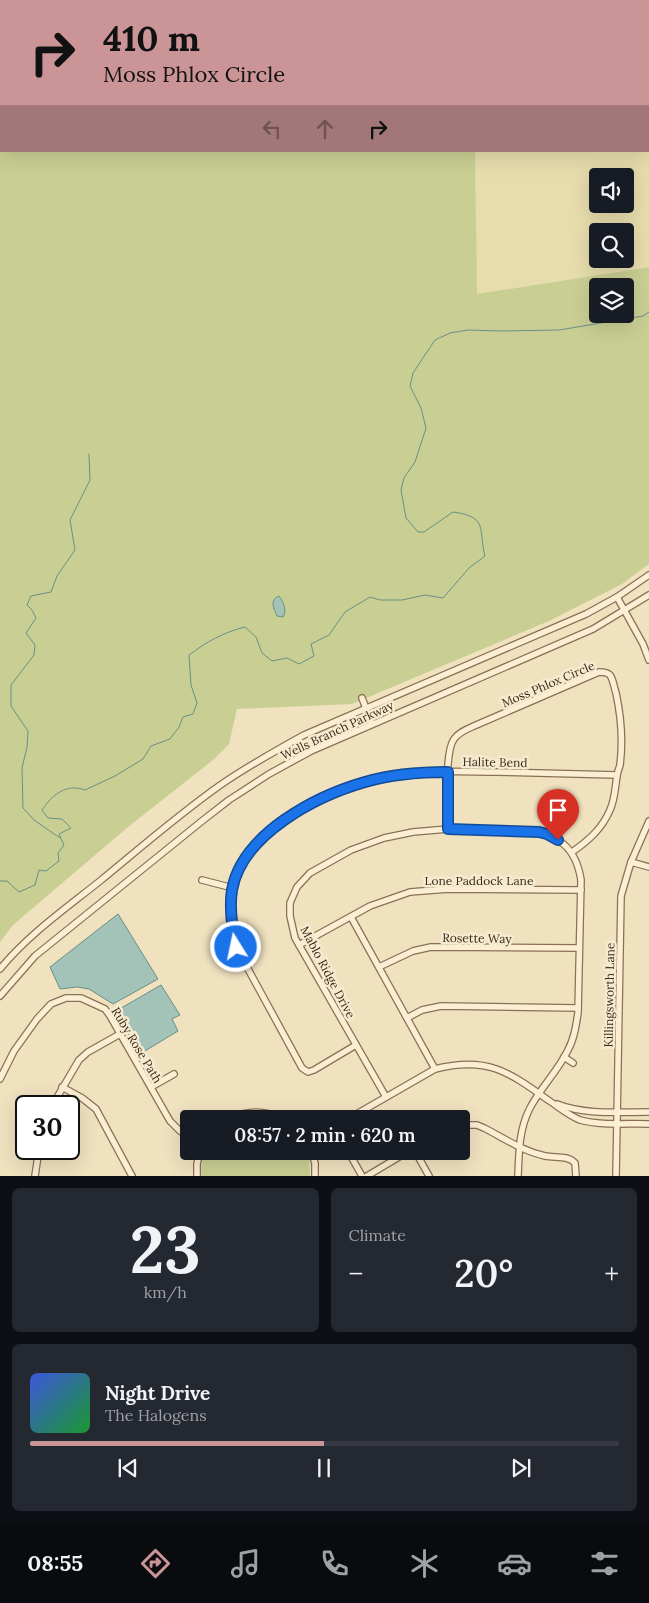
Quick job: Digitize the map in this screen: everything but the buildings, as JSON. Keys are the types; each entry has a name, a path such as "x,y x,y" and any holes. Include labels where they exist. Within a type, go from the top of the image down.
{"street":[{"name":"Wells Branch Parkway","path":"0,969 23,944 50,921 219,786 260,759 304,735 563,624 617,597 649,575"},
{"name":"Wells Branch Parkway","path":"0,996 35,956 229,800 269,774 311,751 593,629 649,595"},
{"path":"617,597 643,644 649,660"},
{"name":"Moss Phlox Circle","path":"448,829 448,772 450,749 454,739 462,732 599,672 605,672 609,674 614,683 620,713 620,766 617,774 616,789 610,810 602,824 592,837 572,852"},
{"path":"362,698 372,724"},
{"name":"Halite Bend","path":"356,1045 314,1070 308,1072 302,1068 236,947 232,929 231,908 233,888 244,862 258,842 272,828 297,812 332,794 365,782 408,774 448,772 617,774"},
{"name":"Killingsworth Lane","path":"616,1176 621,896 630,862 649,820"},
{"name":"Mablo Ridge Drive","path":"386,1097 299,944 291,923 290,903 297,887 310,873 352,850 373,841 413,832 448,829 539,832 553,836 572,852"},
{"path":"518,1176 519,1147 526,1117 539,1093 564,1057 574,1034 578,1008 580,872 572,852"},
{"path":"630,862 649,867"},
{"path":"202,880 233,888"},
{"name":"Lone Paddock Lane","path":"299,944 370,906 420,890 580,890"},
{"path":"351,916 436,1069"},
{"name":"Rosette Way","path":"379,967 413,951 431,947 579,948"},
{"name":"Ruby Rose Path","path":"0,1079 14,1051 37,1019 51,1004 66,998 81,998 105,1008 170,1121 180,1131"},
{"path":"407,1018 422,1010 440,1006 578,1008"},
{"path":"58,1095 83,1055 120,1034"},
{"path":"564,1057 574,1062"},
{"path":"364,1110 436,1069 465,1064 491,1066 509,1073 570,1116 589,1122 649,1124"},
{"path":"151,1087 174,1074"},
{"path":"62,1087 82,1098 96,1109 132,1176"},
{"path":"549,1100 568,1108 590,1111 649,1112"},
{"path":"589,1122 590,1111"},
{"path":"640,1112 640,1124"},
{"path":"470,1126 477,1126 519,1147 546,1156 568,1158 572,1160 576,1168 576,1176"},
{"path":"35,1176 37,1160"},
{"path":"197,1176 198,1160"},
{"path":"314,1160 315,1176"},
{"path":"353,1160 362,1176"},
{"path":"367,1176 394,1160"},
{"path":"420,1160 429,1176"}],"shaded area":[{"path":"475,152 649,152 649,267 476,294"}],"green space":[{"path":"0,152 475,152 477,294 649,267 649,564 622,584 549,621 352,704 237,709 229,744 213,760 128,827 13,925 0,942"},
{"path":"202,1160 309,1160 310,1176 201,1176"}],"water":[{"path":"279,596 284,606 285,612 283,617 277,616 273,605 274,600"},
{"path":"118,914 158,979 113,1004 89,989 77,987 60,989 50,967"},
{"path":"161,985 180,1015 172,1019 178,1031 140,1054 116,1011"}],"waterway":[{"path":"0,881 7,881 19,892 35,885 39,870 46,871 59,861 58,853 64,845 59,834 71,828 62,819 48,818 42,810 55,795 66,789 78,788 85,790 115,776 143,759 151,746 170,739 179,727 183,717 193,714 197,703 191,685 189,655 216,638 245,627 256,637 262,653 272,661 287,658 299,664 314,656 311,644 329,635 345,612 370,597 380,600 402,600 425,595 443,598 469,568 485,556 480,526 472,517 453,512 424,532 418,532 406,518 401,490 404,478 415,462 426,428 421,408 410,386 413,373 435,340 450,333 468,330 559,330 643,316 649,312"},
{"path":"60,838 34,820 23,808 22,768 27,747 28,731 11,706 11,685 34,655 35,645 26,633 36,618 27,605 31,596 51,592 57,576 75,550 70,520 90,480 89,454"}],"route":[{"path":"236,947 232,929 231,908 233,888 244,862 258,842 272,828 297,812 332,794 365,782 408,774 448,772 448,829 539,832 553,836 558,840"}]}
